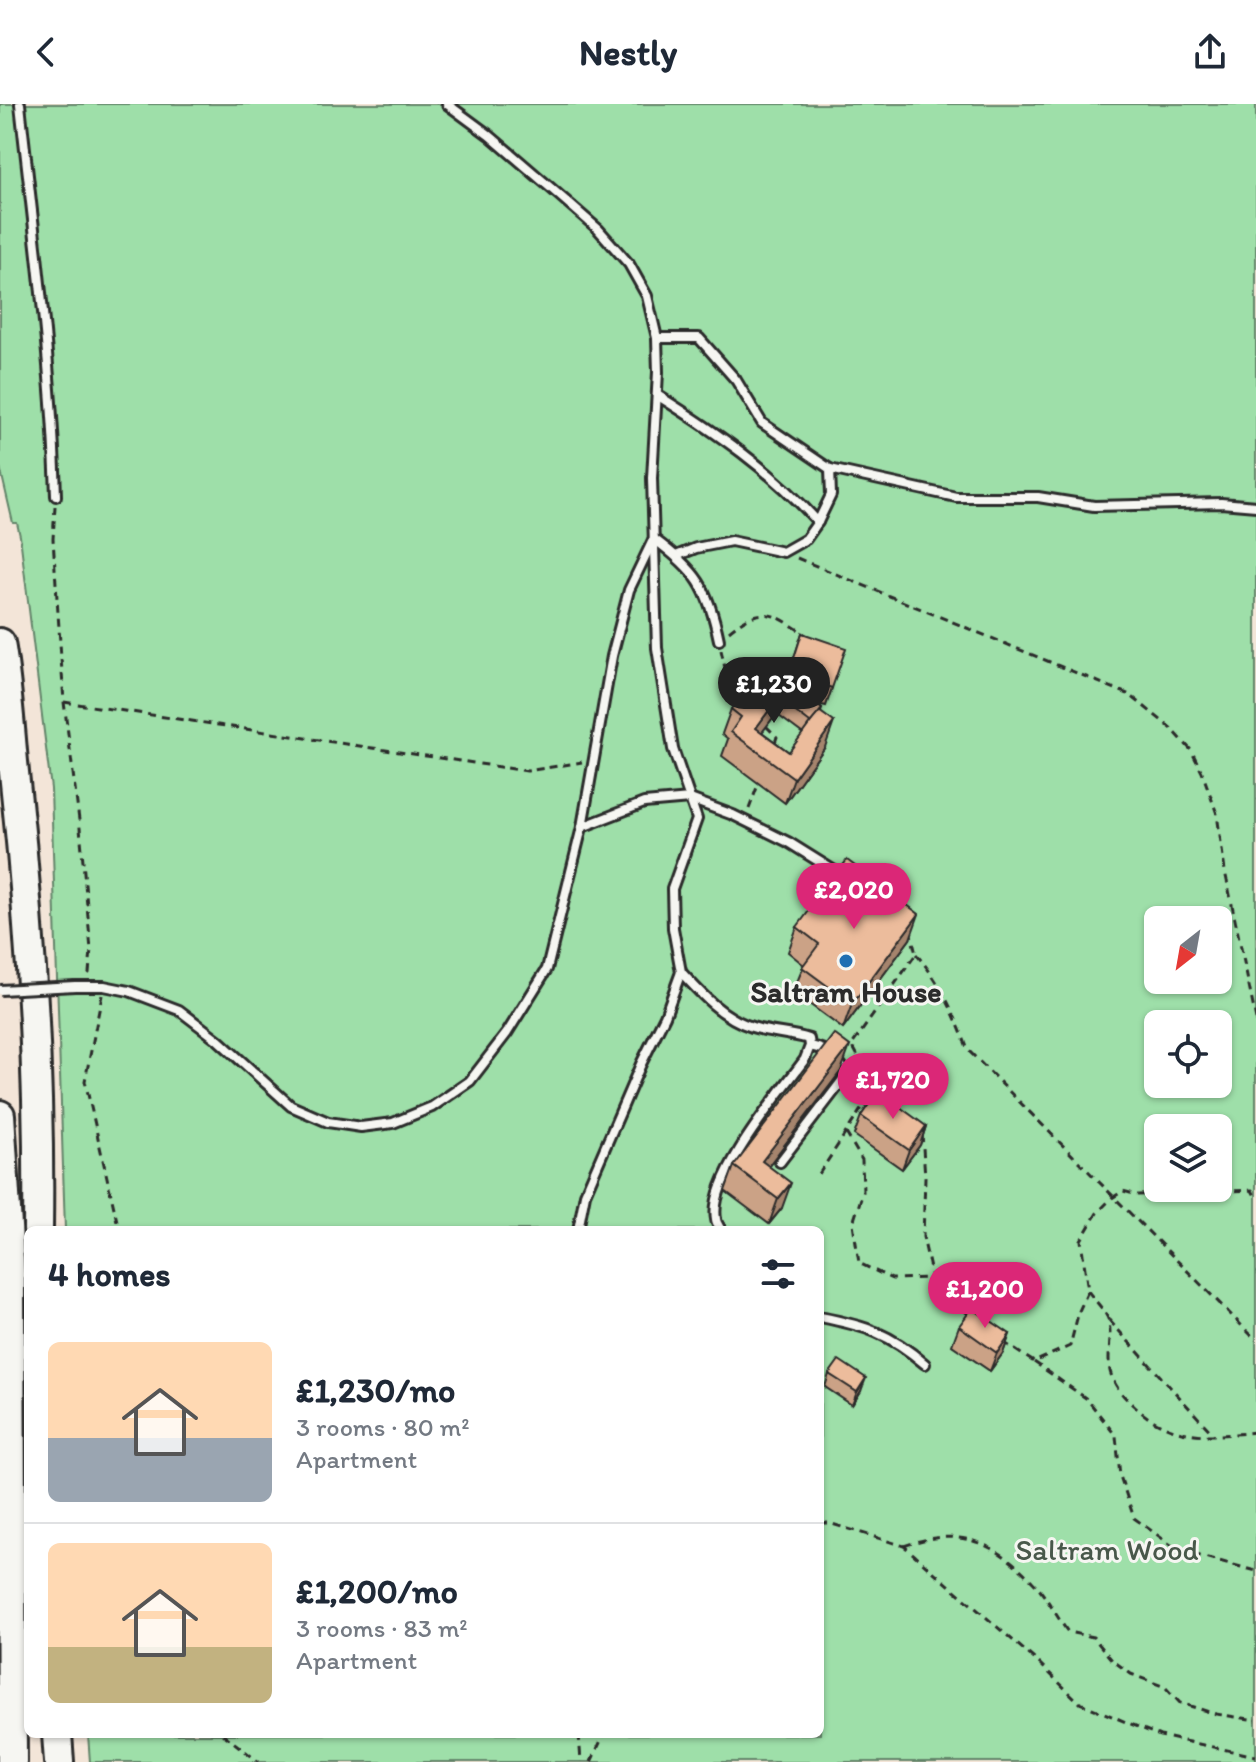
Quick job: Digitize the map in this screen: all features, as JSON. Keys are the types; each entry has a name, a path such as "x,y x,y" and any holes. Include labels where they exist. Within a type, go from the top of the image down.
{"highway":[{"path":"0,643 21,832 35,1017 38,1226"},
{"path":"0,1115 10,1274 11,1756"},
{"path":"0,1265 4,1185"},
{"path":"39,1738 39,1762"},
{"path":"57,1738 59,1762"}],"lane":[{"path":"20,104 44,335 56,496"},
{"path":"447,104 489,135 598,229 629,264 647,296 657,338 652,478 657,648 673,749 697,819 672,889 673,928 681,972 665,1016 585,1194 579,1226"},
{"path":"657,338 699,338 736,380 762,423 830,469 956,497 1038,497 1094,506 1221,503 1256,506"},
{"path":"657,395 743,453 789,490 818,522"},
{"path":"676,556 696,548 731,541 783,552 806,539 818,522 831,495 830,469"},
{"path":"654,539 676,556 704,586 719,640"},
{"path":"0,990 104,986 129,991 179,1010 217,1039 291,1106 328,1122 361,1127 393,1123 432,1107 470,1081 507,1033 547,969 582,827 612,656 629,590 654,539"},
{"path":"582,827 644,803 690,799 788,842 850,881"},
{"path":"681,972 709,1003 751,1027 809,1039 805,1059 727,1170 717,1202 716,1219 719,1226"},
{"path":"780,1162 845,1077 840,1063 829,1053 810,1046"},
{"path":"824,1318 883,1334 902,1344 925,1364"}],"path":[{"path":"56,496 53,539 64,702 91,950 89,973 75,986"},
{"path":"783,552 1130,695 1172,729 1191,750 1217,814 1225,871 1256,1020"},
{"path":"746,708 736,698 726,673 719,640 746,617 765,612 783,619 809,637"},
{"path":"64,702 527,771 593,760"},
{"path":"756,717 777,737 772,751"},
{"path":"745,821 761,779"},
{"path":"909,928 916,954 933,974 954,1012 968,1050 1256,1340"},
{"path":"883,1095 875,1088 852,1045 916,954"},
{"path":"104,986 85,1081 118,1226"},
{"path":"819,1174 875,1088"},
{"path":"916,1127 924,1135 923,1237 932,1278 970,1316"},
{"path":"846,1133 862,1160 863,1192 853,1223 859,1263 892,1279 932,1278"},
{"path":"1214,1435 1109,1320 1088,1291 1081,1240 1097,1213 1123,1191 1138,1195 1252,1190 1256,1198"},
{"path":"1034,1362 1070,1346 1088,1291"},
{"path":"1109,1320 1109,1368 1121,1395 1144,1416 1173,1431 1191,1435 1256,1432"},
{"path":"992,1334 1087,1399 1116,1436 1120,1476 1134,1518 1178,1550 1256,1571"},
{"path":"824,1523 904,1546 1040,1664 1080,1703 1160,1736 1256,1756"},
{"path":"904,1546 943,1535 997,1549 1034,1582 1068,1632 1093,1637 1112,1660 1131,1674 1165,1687 1180,1703 1216,1714 1256,1720"},
{"path":"228,1738 259,1762"},
{"path":"579,1738 581,1762"},
{"path":"591,1762 602,1738"}],"green space":[{"name":"Saltram Wood","path":"0,104 1256,104 1256,1762 90,1762 88,1738 824,1738 824,1226 65,1226 51,789 17,523 13,523 0,467"}],"building":[{"path":"802,633 846,648 832,688 789,674"},
{"path":"761,667 787,686 756,728 789,752 819,711 834,722 794,778 731,732 741,717 731,709"},
{"path":"795,688 822,709 810,723 784,703"},
{"name":"Saltram House","path":"847,860 919,914 852,1004 802,967 819,944 797,927"},
{"path":"834,1034 850,1046 762,1161 791,1183 778,1199 734,1166"},
{"path":"878,1091 926,1126 909,1150 861,1116"},
{"path":"972,1308 1010,1334 997,1353 959,1326"},
{"path":"839,1360 866,1378 857,1392 829,1374"}],"place":[{"name":"Saltram House","path":"846,961"}]}
